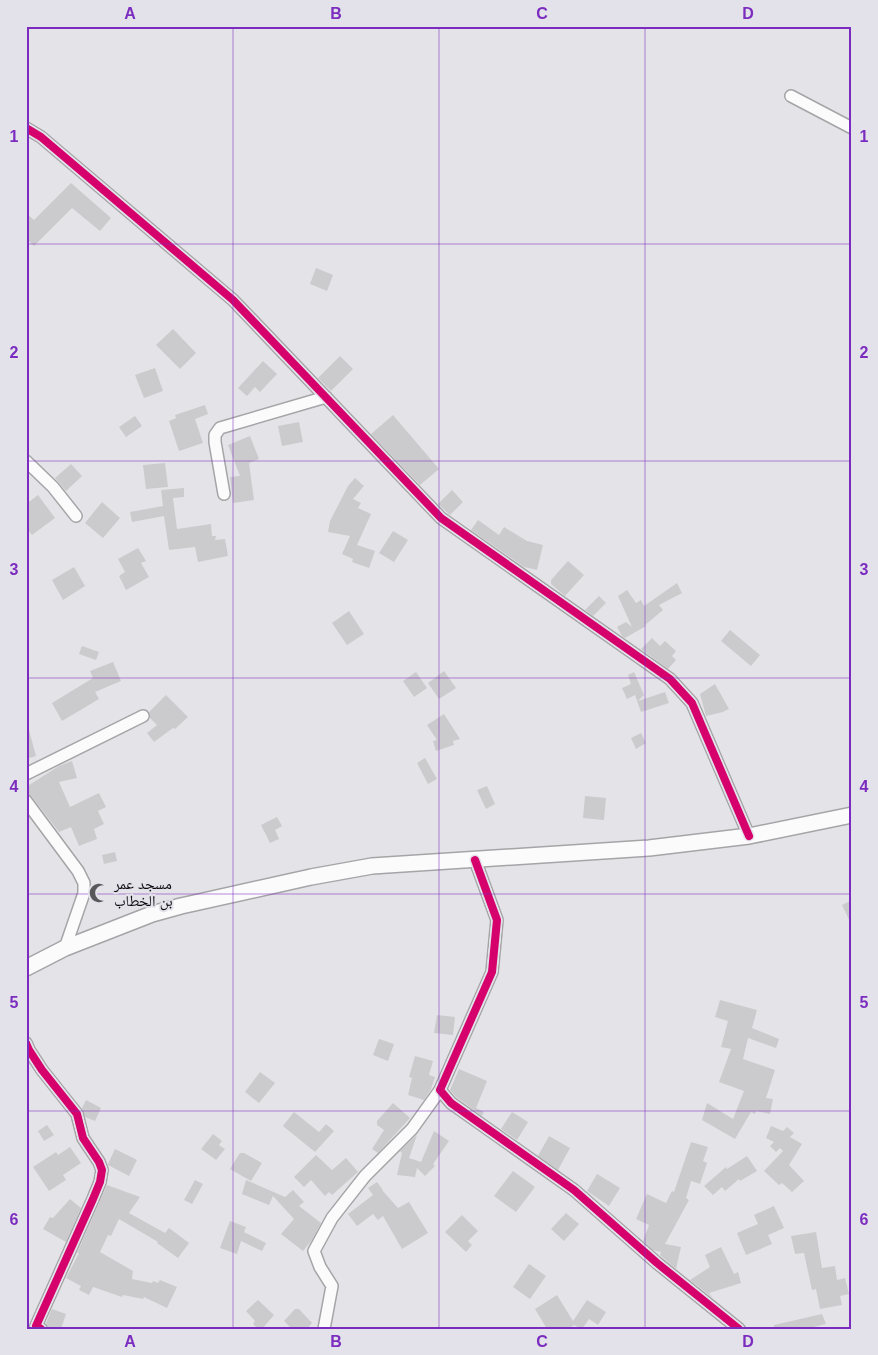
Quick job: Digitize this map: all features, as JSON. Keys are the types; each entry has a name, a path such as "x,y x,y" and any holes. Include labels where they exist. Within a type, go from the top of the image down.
{"main road":[{"path":"26,968 65,948 152,914 302,879 372,866 649,848 749,836 852,815"}],"street":[{"path":"791,96 852,128"},
{"path":"26,128 41,137 233,300 441,518 670,679 692,703 749,836"},
{"path":"224,494 215,442 215,435 220,428 326,397"},
{"path":"26,461 52,486 76,516"},
{"path":"26,774 143,716"},
{"path":"26,801 78,871 84,883 84,893 65,948"},
{"path":"324,1329 332,1286 320,1267 314,1251 332,1218 365,1176 412,1129 440,1090 492,972 497,920 475,860"},
{"path":"26,1043 42,1070 77,1114 83,1138 99,1162 102,1170 94,1199 34,1325"},
{"path":"440,1090 451,1103 574,1190 657,1263 739,1329"}],"building":[{"path":"71,183 111,218 100,231 72,208 34,246 26,238 26,213 34,220"},
{"path":"316,268 333,275 327,291 310,284"},
{"path":"173,329 196,353 180,369 156,345"},
{"path":"340,356 353,369 331,391 318,378"},
{"path":"263,361 277,374 260,392 255,387 247,396 238,388"},
{"path":"155,368 163,391 144,398 135,375"},
{"path":"205,405 208,414 195,419 203,443 179,451 169,421 176,418 175,415"},
{"path":"393,415 439,469 420,485 371,434"},
{"path":"135,416 142,426 126,437 119,427"},
{"path":"299,422 303,442 282,446 278,426"},
{"path":"250,436 259,459 249,463 254,500 233,503 230,477 240,476 228,445"},
{"path":"165,463 168,487 146,489 143,465"},
{"path":"71,464 82,476 66,491 55,478"},
{"path":"355,478 364,486 353,499 361,503 358,508 371,514 357,545 375,551 369,568 352,562 353,559 342,554 350,536 328,532 330,521 348,486"},
{"path":"184,488 184,497 173,498 177,529 211,524 212,536 216,536 215,540 225,539 228,556 198,562 195,547 169,550 164,516 132,522 130,512 163,506 161,490"},
{"path":"452,490 463,502 450,515 438,504"},
{"path":"38,495 55,518 32,535 26,528 26,504"},
{"path":"102,502 120,518 103,538 85,523"},
{"path":"478,520 499,535 504,527 527,541 543,545 537,570 524,567 471,530"},
{"path":"393,531 408,540 394,562 379,553"},
{"path":"138,548 146,561 141,563 149,577 126,590 119,576 125,572 118,559"},
{"path":"568,561 584,575 565,596 551,584 551,580"},
{"path":"74,567 85,586 63,600 52,580"},
{"path":"677,583 682,593 659,605 663,610 646,626 625,638 622,636 617,627 626,622 632,627 618,596 627,590 636,603 641,600 644,606"},
{"path":"599,596 606,603 593,616 585,610"},
{"path":"349,611 364,634 347,645 332,623"},
{"path":"730,630 760,655 751,666 721,641"},
{"path":"652,638 660,646 665,641 676,651 672,656 676,660 668,669 641,649"},
{"path":"82,646 99,652 96,660 79,654"},
{"path":"113,662 121,681 95,692 99,699 62,721 52,703 93,678 90,671"},
{"path":"444,671 456,688 439,699 428,683"},
{"path":"416,672 427,688 414,697 403,681"},
{"path":"634,672 644,695 638,701 665,692 669,703 641,712 635,695 627,699 622,688 631,684 628,675"},
{"path":"715,684 729,709 706,716 700,694"},
{"path":"166,695 188,717 175,729 173,728 154,742 147,733 157,725 150,718 149,712"},
{"path":"444,714 460,739 453,741 454,745 436,751 433,741 437,740 427,725"},
{"path":"26,730 29,730 36,756 26,759"},
{"path":"641,733 646,743 636,749 631,738"},
{"path":"425,758 437,779 428,784 417,763"},
{"path":"72,761 77,778 59,782 70,807 99,793 106,807 98,811 104,824 94,829 97,839 79,846 71,827 59,832 32,797 26,794 26,787 59,766"},
{"path":"487,786 495,804 486,809 477,790"},
{"path":"585,796 606,798 604,820 583,818"},
{"path":"277,817 282,826 275,830 279,839 270,843 261,825"},
{"path":"115,852 117,861 104,864 102,855"},
{"path":"852,900 852,926 842,905"},
{"path":"720,1000 757,1010 752,1028 779,1039 776,1048 748,1038 743,1059 775,1070 766,1098 773,1099 770,1114 756,1111 755,1114 751,1112 735,1139 702,1120 707,1103 733,1119 744,1091 719,1082 731,1049 721,1047 728,1021 715,1017"},
{"path":"437,1015 455,1017 453,1035 434,1033"},
{"path":"379,1039 394,1044 388,1061 373,1055"},
{"path":"415,1056 433,1061 429,1075 435,1077 431,1089 424,1100 408,1095 412,1078 409,1077"},
{"path":"459,1069 487,1081 476,1108 484,1112 482,1116 456,1097 450,1090"},
{"path":"260,1072 275,1083 259,1103 245,1092"},
{"path":"86,1100 101,1108 95,1121 85,1117 82,1108"},
{"path":"393,1103 410,1118 378,1153 372,1149 384,1130 377,1125 377,1121"},
{"path":"294,1112 319,1132 326,1124 334,1131 315,1152 283,1126"},
{"path":"512,1112 528,1122 517,1140 501,1129"},
{"path":"47,1125 54,1135 44,1141 38,1131"},
{"path":"771,1126 783,1131 787,1127 794,1133 790,1137 802,1144 789,1165 804,1181 792,1192 782,1183 779,1185 764,1171 783,1151 780,1148 776,1152 770,1146 774,1142 766,1138"},
{"path":"434,1131 449,1141 433,1164 435,1166 425,1176 417,1168 415,1177 397,1175 402,1153 400,1151 417,1135 409,1158 421,1162"},
{"path":"213,1134 222,1141 219,1145 225,1149 216,1160 201,1149"},
{"path":"549,1136 570,1148 558,1170 538,1156"},
{"path":"691,1142 708,1147 703,1161 707,1163 700,1184 691,1181 686,1198 689,1200 665,1244 681,1247 676,1269 660,1255 661,1252 653,1250 643,1241 649,1225 636,1219 647,1194 666,1203 672,1191 674,1192"},
{"path":"70,1147 81,1163 63,1175 66,1180 49,1191 33,1167 56,1152 58,1155"},
{"path":"115,1149 137,1160 129,1176 108,1165"},
{"path":"240,1153 244,1153 262,1163 251,1181 230,1169"},
{"path":"316,1155 332,1170 346,1158 358,1172 332,1195 329,1192 325,1196 311,1180 304,1187 294,1177"},
{"path":"747,1156 757,1171 740,1181 739,1179 725,1191 722,1187 713,1195 704,1186 726,1167 727,1169"},
{"path":"513,1171 535,1187 516,1212 494,1196"},
{"path":"597,1174 620,1188 609,1206 587,1191"},
{"path":"195,1180 203,1184 192,1204 184,1200"},
{"path":"246,1180 285,1197 293,1190 304,1202 299,1206 321,1223 312,1240 303,1251 281,1234 294,1219 273,1196 269,1205 242,1194"},
{"path":"377,1182 398,1208 409,1202 428,1233 402,1249 383,1216 378,1220 373,1214 357,1226 348,1214 373,1195 368,1188"},
{"path":"107,1185 140,1197 129,1213 165,1233 169,1228 189,1243 178,1258 158,1242 119,1219 111,1236 108,1235 100,1252 133,1271 132,1279 152,1283 153,1281 158,1283 160,1280 177,1287 167,1308 144,1297 143,1299 123,1295 122,1297 93,1287 89,1295 79,1290 81,1286 66,1278 79,1253 77,1253"},
{"path":"70,1199 81,1208 66,1242 43,1229 50,1217 53,1218"},
{"path":"774,1206 784,1228 768,1235 772,1244 746,1255 737,1233 758,1224 754,1215"},
{"path":"566,1213 579,1224 564,1241 551,1229"},
{"path":"462,1215 478,1231 468,1241 472,1245 466,1252 445,1232"},
{"path":"230,1221 246,1227 244,1232 266,1243 262,1251 241,1241 237,1254 220,1248"},
{"path":"816,1232 822,1268 835,1266 837,1280 845,1278 849,1294 840,1296 842,1305 820,1309 816,1289 812,1290 804,1253 795,1254 791,1236"},
{"path":"721,1247 734,1274 738,1272 741,1283 709,1293 713,1298 690,1280 710,1267 705,1255"},
{"path":"529,1264 546,1276 530,1299 513,1287"},
{"path":"557,1295 573,1321 587,1300 606,1312 598,1325 589,1319 582,1329 574,1325 569,1329 547,1329 535,1309"},
{"path":"258,1300 274,1315 262,1329 258,1329 253,1324 255,1321 246,1311"},
{"path":"52,1309 66,1314 61,1329 48,1329 46,1323"},
{"path":"295,1309 299,1309 312,1323 307,1329 292,1329 284,1321"},
{"path":"822,1314 826,1324 814,1327 815,1329 774,1329 774,1325"}],"cycle path":[{"path":"26,128 41,137 233,300 441,518 670,679 692,703 749,836"},
{"path":"475,860 497,920 492,972 440,1090 451,1103 574,1190 657,1263 739,1329"},
{"path":"26,1043 42,1070 77,1114 83,1138 99,1162 102,1170 100,1182 93,1199 36,1326 41,1329"}],"place":[{"name":"مسجد عمر بن الخطاب","path":"99,893"}]}
